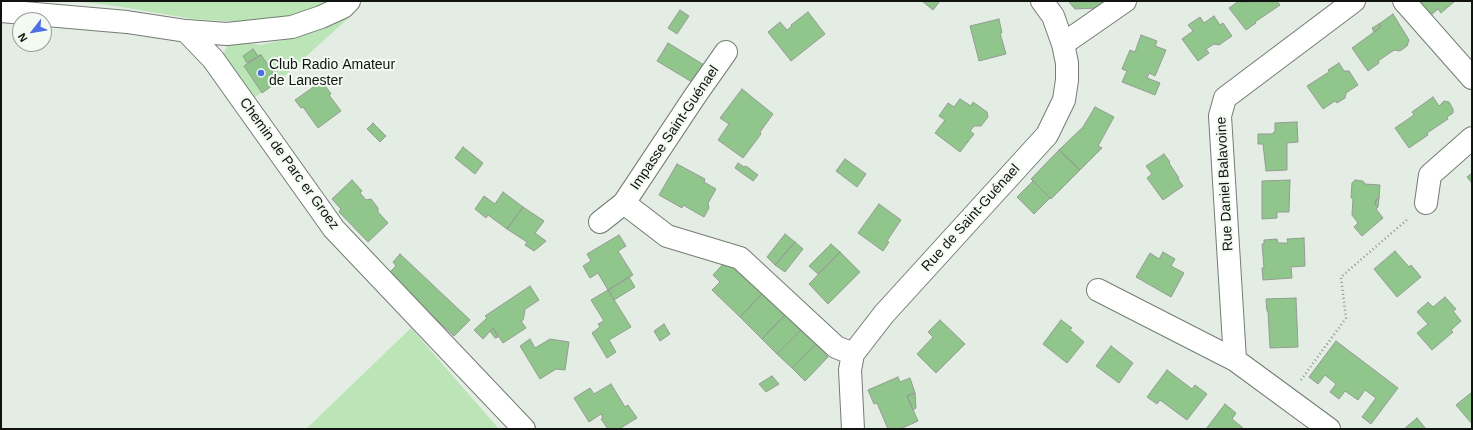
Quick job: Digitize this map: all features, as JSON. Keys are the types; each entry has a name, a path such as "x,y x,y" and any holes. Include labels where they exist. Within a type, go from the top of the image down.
{"street":[{"path":"1,11 126,22 186,31 227,34 292,27 321,17 343,7 349,1"},
{"name":"Rue de Saint-Guénael","path":"853,429 850,370 853,354 884,314 1047,135 1064,100 1067,63 1063,44 1053,16 1042,1"},
{"path":"1063,44 1125,1"},
{"name":"Rue Daniel Balavoine","path":"1235,360 1220,116 1225,98 1354,1"},
{"path":"1404,1 1472,78"},
{"name":"Chemin de Parc er Groez","path":"186,31 213,58 334,229 524,429"},
{"name":"Impasse Saint-Guénael","path":"600,222 624,203 726,52"},
{"path":"1426,203 1430,175 1472,138"},
{"name":"Impasse Saint-Guénael","path":"624,203 667,236 740,258 836,347 853,354"},
{"path":"1098,290 1235,360 1329,429"}],"path":[{"path":"1287,398 1346,318 1340,277 1426,203"}],"green space":[{"path":"75,1 327,1 318,10 269,24 193,19"},
{"path":"355,12 279,81 249,101 223,55 227,46 241,42 261,45 291,38"},
{"path":"411,328 499,429 306,429"}],"building":[{"path":"922,1 940,1 933,10"},
{"path":"1068,1 1107,2 1098,8 1075,9"},
{"path":"1239,1 1277,1 1280,5 1246,30 1229,8"},
{"path":"1418,1 1455,1 1441,13 1438,9 1430,16"},
{"path":"680,10 689,16 677,34 668,28"},
{"path":"808,12 825,34 791,61 768,32 780,22 787,30"},
{"path":"1393,14 1409,40 1407,46 1400,51 1394,50 1378,61 1379,63 1368,71 1352,48 1381,27 1379,24"},
{"path":"1214,16 1220,25 1223,23 1232,36 1219,45 1214,44 1206,49 1209,53 1198,61 1182,39 1193,31 1188,25 1200,17 1204,23"},
{"path":"999,19 1002,33 1000,33 1006,54 979,61 970,26"},
{"path":"1379,24 1381,27 1374,32 1372,28"},
{"path":"1141,35 1157,41 1155,46 1166,50 1155,76 1149,73 1147,78 1160,83 1155,95 1122,82 1127,71 1122,69 1130,50 1135,52"},
{"path":"668,43 709,68 697,85 657,61"},
{"path":"253,49 258,56 261,55 247,63 243,56"},
{"name":"Club Radio Amateur de Lanester","path":"261,55 279,81 262,93 244,66"},
{"path":"1339,63 1344,71 1349,71 1358,85 1346,93 1345,98 1337,103 1335,101 1323,109 1307,86 1329,72 1328,70"},
{"path":"322,81 331,94 329,95 341,111 318,128 303,107 301,108 295,100"},
{"path":"742,89 773,114 760,132 761,134 743,158 718,140 729,124 720,118"},
{"path":"1433,97 1439,106 1444,101 1449,102 1453,109 1453,113 1447,117 1448,119 1427,133 1428,135 1409,148 1395,128 1414,115 1412,112"},
{"path":"960,99 971,106 973,102 987,112 988,117 981,126 974,126 970,131 974,134 960,152 935,133 945,120 939,116 948,103 954,107"},
{"path":"1095,107 1114,117 1098,146 1102,148 1080,170 1059,150 1083,127"},
{"path":"1297,122 1298,142 1287,143 1287,170 1266,171 1263,144 1258,144 1258,134 1272,134 1275,131 1275,123"},
{"path":"373,123 386,136 380,142 367,129"},
{"path":"463,147 483,163 475,174 455,158"},
{"path":"1059,150 1080,170 1051,199 1031,179"},
{"path":"1164,154 1183,186 1163,200 1147,178 1152,174 1146,166"},
{"path":"845,159 866,174 857,187 836,171"},
{"path":"738,163 744,167 746,166 758,175 753,181 735,168"},
{"path":"677,164 705,179 704,182 716,189 708,203 709,208 704,217 683,205 682,208 659,195"},
{"path":"1472,173 1472,183 1467,177"},
{"path":"352,180 362,191 360,193 366,200 371,199 378,208 378,212 388,223 368,242 339,212 341,209 332,199"},
{"path":"1290,180 1289,212 1277,212 1277,218 1262,219 1262,181"},
{"path":"1355,180 1363,181 1365,184 1380,185 1379,198 1376,200 1375,204 1378,207 1376,209 1383,218 1362,236 1354,227 1358,223 1352,215 1352,183"},
{"path":"1033,181 1050,198 1034,214 1017,197"},
{"path":"503,192 523,207 507,229 488,215 486,218 475,209 484,196 495,204"},
{"path":"1379,198 1378,207 1375,204 1376,200"},
{"path":"879,204 901,220 887,241 889,242 883,251 858,233"},
{"path":"523,207 544,221 535,233 546,241 534,251 525,245 527,242 507,229"},
{"path":"785,234 795,242 775,265 767,257"},
{"path":"619,235 626,246 618,251 633,275 608,290 598,273 590,278 583,266 591,261 587,254"},
{"path":"1304,238 1305,266 1291,267 1292,278 1263,280 1262,268 1264,268 1262,244 1264,244 1264,240 1277,239 1278,243 1288,243 1287,239"},
{"path":"795,242 803,249 785,272 775,265"},
{"path":"831,244 840,252 818,274 809,266"},
{"path":"1395,251 1409,267 1411,265 1421,277 1397,297 1374,269"},
{"path":"840,252 860,272 828,304 809,284"},
{"path":"1163,252 1175,259 1171,266 1184,273 1171,297 1136,277 1150,253 1159,259"},
{"path":"400,254 470,320 454,336 388,274 396,266 393,262"},
{"path":"724,263 737,268 763,293 740,317 712,290 720,282 713,275"},
{"path":"629,277 635,287 614,300 608,290"},
{"path":"530,286 539,300 524,310 523,320 521,321 526,328 503,343 493,328 483,339 474,330 487,318 485,316"},
{"path":"608,290 631,327 609,340 616,352 607,358 592,333 600,327 598,324 604,321 591,300"},
{"path":"763,293 785,315 762,339 740,317"},
{"path":"1445,297 1456,309 1453,311 1461,321 1451,330 1453,332 1432,350 1417,333 1428,324 1417,312 1428,302 1433,307"},
{"path":"1296,298 1298,347 1270,348 1266,299"},
{"path":"785,315 801,330 777,354 762,339"},
{"path":"940,320 965,344 936,373 917,354 933,337 928,332"},
{"path":"1061,320 1072,328 1070,330 1084,342 1067,363 1043,344"},
{"path":"664,324 670,334 660,341 654,331"},
{"path":"493,328 498,337 495,338 490,331"},
{"path":"801,330 816,344 792,368 777,354"},
{"path":"530,339 535,348 550,339 569,342 565,370 556,369 540,379 520,346"},
{"path":"1336,341 1398,388 1371,424 1362,417 1376,398 1365,390 1358,400 1345,391 1339,399 1330,392 1336,384 1325,375 1318,384 1309,377"},
{"path":"816,344 828,357 805,381 792,368"},
{"path":"1111,346 1133,363 1119,383 1096,366"},
{"path":"1167,370 1192,389 1195,385 1207,394 1187,420 1160,400 1157,404 1147,397"},
{"path":"772,376 779,384 766,392 759,384"},
{"path":"898,377 900,382 910,378 915,393 907,396 918,421 900,429 888,429 877,403 874,404 868,390"},
{"path":"611,384 625,407 628,405 637,418 619,429 608,429 601,419 603,418 601,414 589,422 574,398 590,388 594,394"},
{"path":"1472,392 1472,424 1456,405"},
{"path":"915,393 916,408 913,410 907,396"},
{"path":"1225,404 1236,413 1232,419 1243,428 1206,429"},
{"path":"1417,418 1426,429 1404,429"}],"place":[{"name":"Club Radio Amateur de Lanester","path":"261,73"}]}
